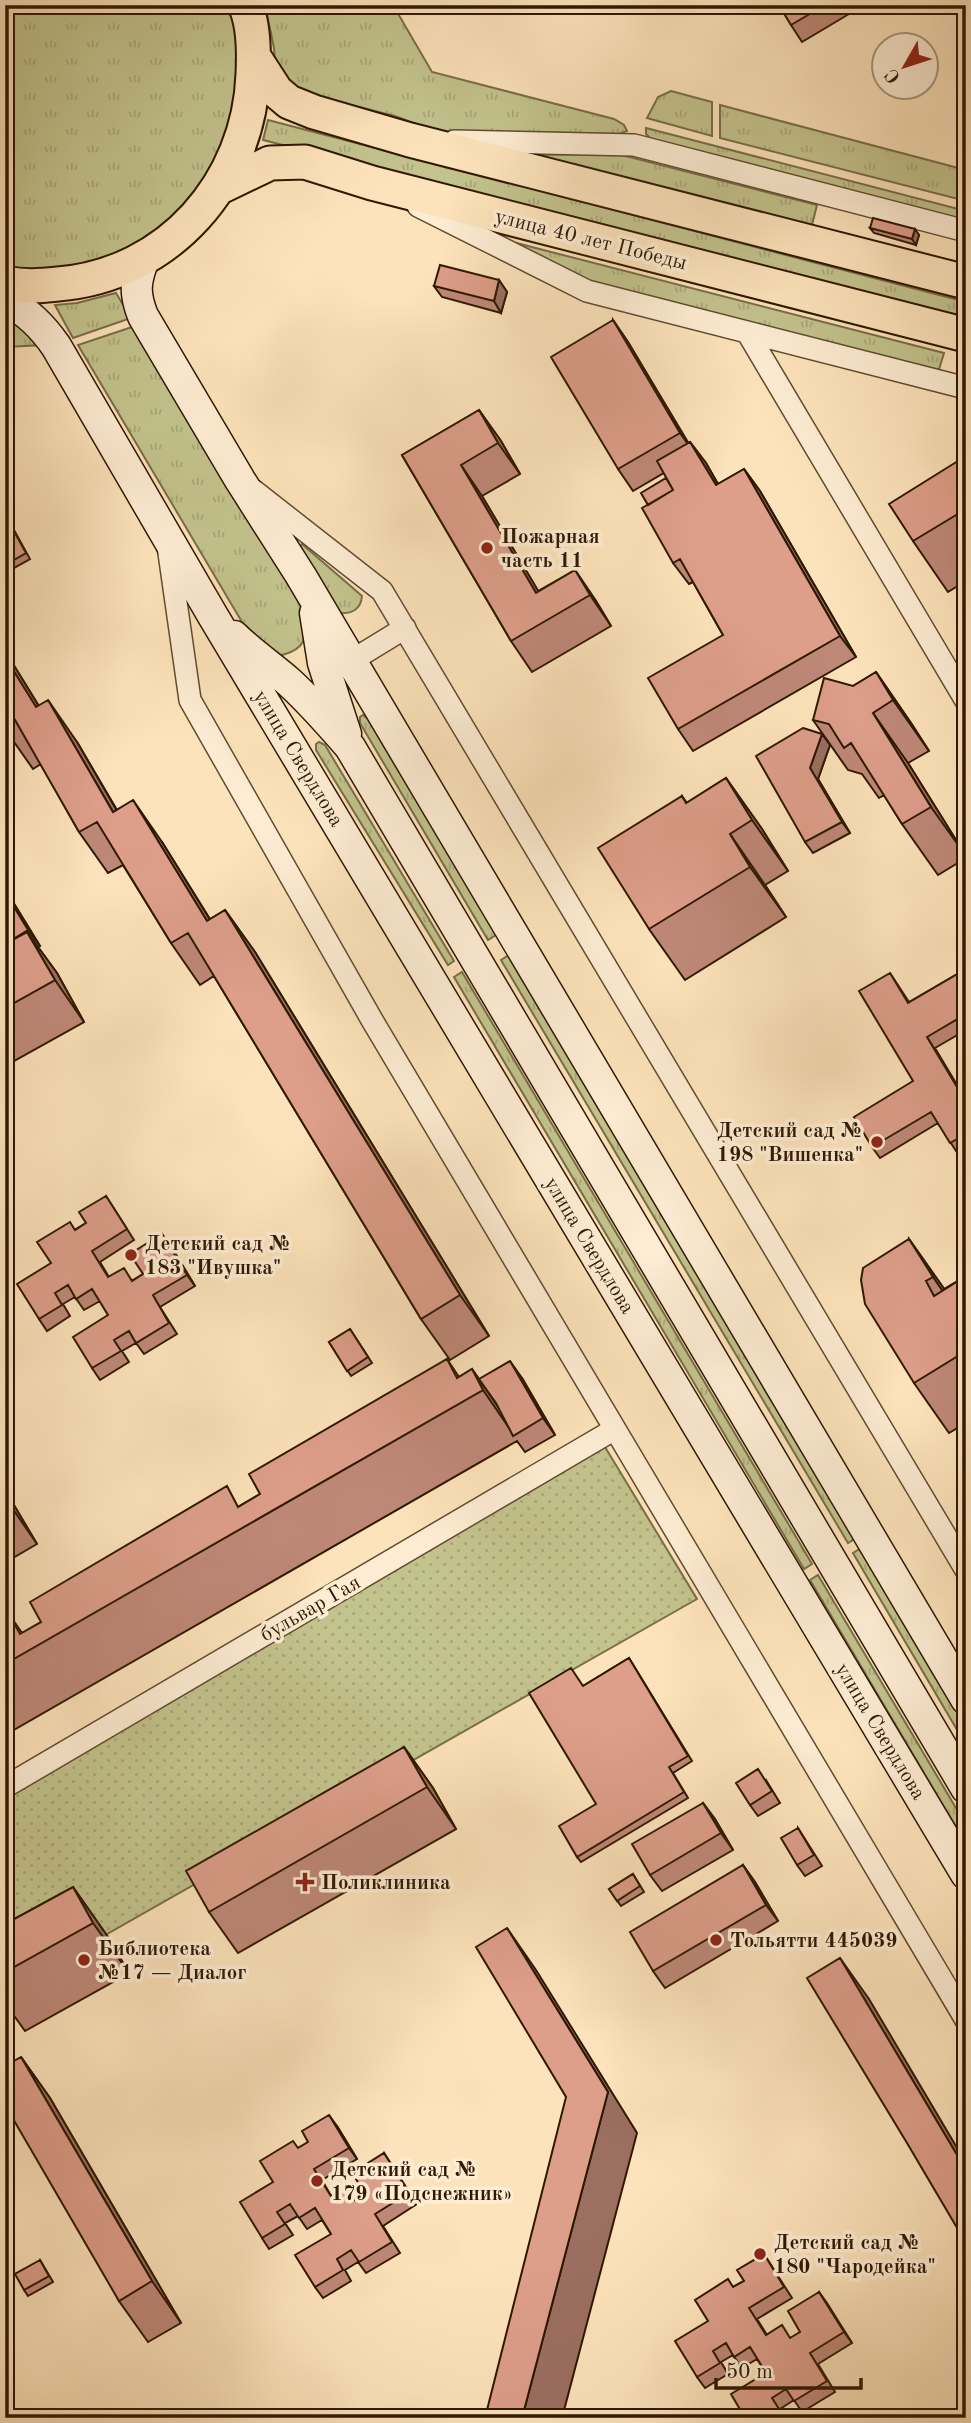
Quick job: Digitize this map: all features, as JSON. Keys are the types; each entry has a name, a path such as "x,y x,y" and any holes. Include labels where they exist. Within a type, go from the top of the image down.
{"main road":[{"path":"5,283 23,287 86,282 144,259 185,229 220,187 242,140 252,98 254,57 245,5"},
{"path":"254,57 268,80 289,102 306,109 410,140 966,282"},
{"name":"улица 40 лет Победы","path":"220,187 270,163 305,162 372,183 966,335"},
{"name":"улица Свердлова","path":"144,259 137,278 136,298 143,316 240,480 301,576 966,1699"},
{"name":"улица Свердлова","path":"5,300 24,310 43,327 57,346 214,616 966,1874"},
{"name":"улица Свердлова","path":"301,576 316,614 323,663 351,747"},
{"name":"улица Свердлова","path":"214,616 251,653 265,662 317,709 351,747 966,1788"},
{"path":"265,662 283,663 297,657 310,645 318,631"}],"street":[{"path":"410,140 634,145 966,231"},
{"path":"372,183 587,291 966,388"},
{"path":"747,332 966,701"},
{"path":"240,480 382,591 966,1570"},
{"path":"166,533 190,700 372,1020 966,2020"},
{"path":"351,662 405,628"},
{"name":"бульвар Гая","path":"5,1787 615,1429"}],"green space":[{"path":"5,5 235,5 237,8 239,128 173,227 121,259 57,273 5,268"},
{"path":"265,5 393,5 432,72 614,119 624,125 627,131 619,134 525,132 445,135 395,116 294,91 275,66"},
{"path":"671,91 712,102 712,136 647,118 658,97"},
{"path":"720,105 966,170 966,201 720,138"},
{"path":"268,120 966,302 966,318 263,140"},
{"path":"646,128 966,211 966,222 652,140 646,134"},
{"path":"618,154 817,205 810,233 507,155"},
{"path":"489,236 944,353 937,376 600,291"},
{"path":"116,293 131,318 73,338 55,305 77,303"},
{"path":"5,303 44,345 5,347"},
{"path":"135,326 310,620 300,646 290,653 274,657 255,644 78,345"},
{"path":"302,544 362,596 355,610 340,613 300,546"},
{"path":"363,715 368,719 496,935 488,940 360,723 360,717"},
{"path":"319,742 325,745 454,961 448,965 316,750 316,744"},
{"path":"509,955 856,1538 848,1543 501,960"},
{"path":"462,972 812,1564 804,1569 454,977"},
{"path":"602,1442 697,1599 5,1992 5,1797"},
{"path":"861,1548 966,1725 966,1745 853,1553"},
{"path":"818,1575 966,1825 966,1844 810,1580"}],"building":[{"path":"779,5 825,5 791,25"},
{"path":"873,218 915,229 912,239 870,228"},
{"path":"440,265 499,280 494,301 434,286"},
{"path":"613,320 680,433 618,469 551,357"},
{"path":"479,410 498,443 461,465 536,593 575,570 590,595 511,641 402,455"},
{"path":"690,442 716,485 744,469 840,636 678,729 648,678 723,635 680,559 673,563 642,508 673,490 657,461"},
{"path":"966,456 966,509 913,541 889,504"},
{"path":"666,478 673,490 648,505 641,493"},
{"path":"10,524 26,553 5,565 5,526"},
{"path":"5,657 36,707 48,700 113,812 133,800 207,921 225,910 460,1295 421,1319 188,933 171,943 97,822 79,832 15,720 5,726"},
{"path":"876,672 893,700 873,713 931,807 902,824 851,743 844,748 829,724 813,720 824,678 853,686"},
{"path":"803,728 822,734 810,768 842,822 805,842 756,756"},
{"path":"726,778 752,820 730,834 750,867 649,929 598,848 682,796 686,803"},
{"path":"5,892 28,930 5,944"},
{"path":"27,932 55,980 5,1008 5,944"},
{"path":"966,969 966,1014 927,1037 966,1102 966,1134 950,1143 931,1112 872,1147 854,1117 913,1081 859,991 890,973 908,1003"},
{"path":"106,1196 127,1229 92,1251 108,1277 124,1268 132,1281 143,1274 130,1254 162,1234 187,1275 153,1295 169,1323 136,1343 129,1331 114,1340 121,1351 92,1368 73,1337 108,1315 92,1289 76,1299 68,1285 55,1293 62,1305 39,1319 17,1284 51,1263 37,1242 70,1222 75,1230 86,1223 79,1212"},
{"path":"909,1239 933,1277 926,1281 934,1296 966,1276 966,1351 914,1383 865,1304 861,1280 863,1268"},
{"path":"350,1329 368,1357 347,1371 329,1342"},
{"path":"447,1359 457,1378 472,1369 483,1390 5,1664 5,1616 9,1614 20,1634 41,1622 30,1602 227,1486 238,1507 260,1494 249,1474"},
{"path":"510,1361 543,1418 513,1436 496,1403 479,1379"},
{"path":"629,1658 688,1756 669,1767 684,1792 577,1857 559,1826 596,1804 529,1693 571,1668 583,1686"},
{"path":"404,1747 427,1787 209,1912 186,1871"},
{"path":"758,1769 772,1791 750,1805 736,1783"},
{"path":"703,1803 721,1833 650,1875 632,1844"},
{"path":"798,1828 814,1855 797,1865 781,1838"},
{"path":"743,1865 766,1905 653,1971 630,1932"},
{"path":"633,1874 640,1886 617,1901 609,1889"},
{"path":"73,1887 93,1923 5,1972 5,1924"},
{"path":"507,1928 608,2092 522,2418 485,2418 566,2097 476,1947"},
{"path":"840,1958 966,2170 966,2243 807,1978"},
{"path":"21,2057 152,2281 119,2301 5,2105 5,2066"},
{"path":"329,2115 349,2148 314,2169 331,2196 346,2186 355,2200 365,2193 352,2173 384,2153 409,2193 375,2214 392,2242 359,2262 351,2250 337,2259 343,2270 315,2287 295,2255 331,2234 315,2208 299,2218 290,2204 277,2212 285,2224 262,2238 240,2202 273,2182 260,2161 293,2141 298,2148 308,2142 302,2131"},
{"path":"764,2254 784,2287 749,2308 766,2335 782,2325 790,2338 800,2332 788,2311 819,2292 844,2332 810,2353 827,2381 794,2401 786,2389 772,2398 779,2409 764,2418 745,2418 731,2394 766,2373 750,2347 734,2357 726,2343 713,2351 720,2363 697,2377 675,2341 708,2321 695,2300 728,2279 733,2287 744,2281 737,2270"},
{"path":"40,2260 49,2276 24,2290 15,2274"},
{"path":"31,2410 35,2418 19,2418"}],"place":[{"name":"Пожарная часть 11","path":"487,548"},
{"name":"Детский сад № 198 \"Вишенка\"","path":"877,1142"},
{"name":"Детский сад № 183 \"Ивушка\"","path":"131,1255"},
{"name":"Поликлиника","path":"305,1882"},
{"name":"Тольятти 445039","path":"716,1940"},
{"name":"Библиотека №17 — Диалог","path":"84,1960"},
{"name":"Детский сад № 179 «Подснежник»","path":"317,2181"},
{"name":"Детский сад № 180 \"Чародейка\"","path":"760,2254"}]}
